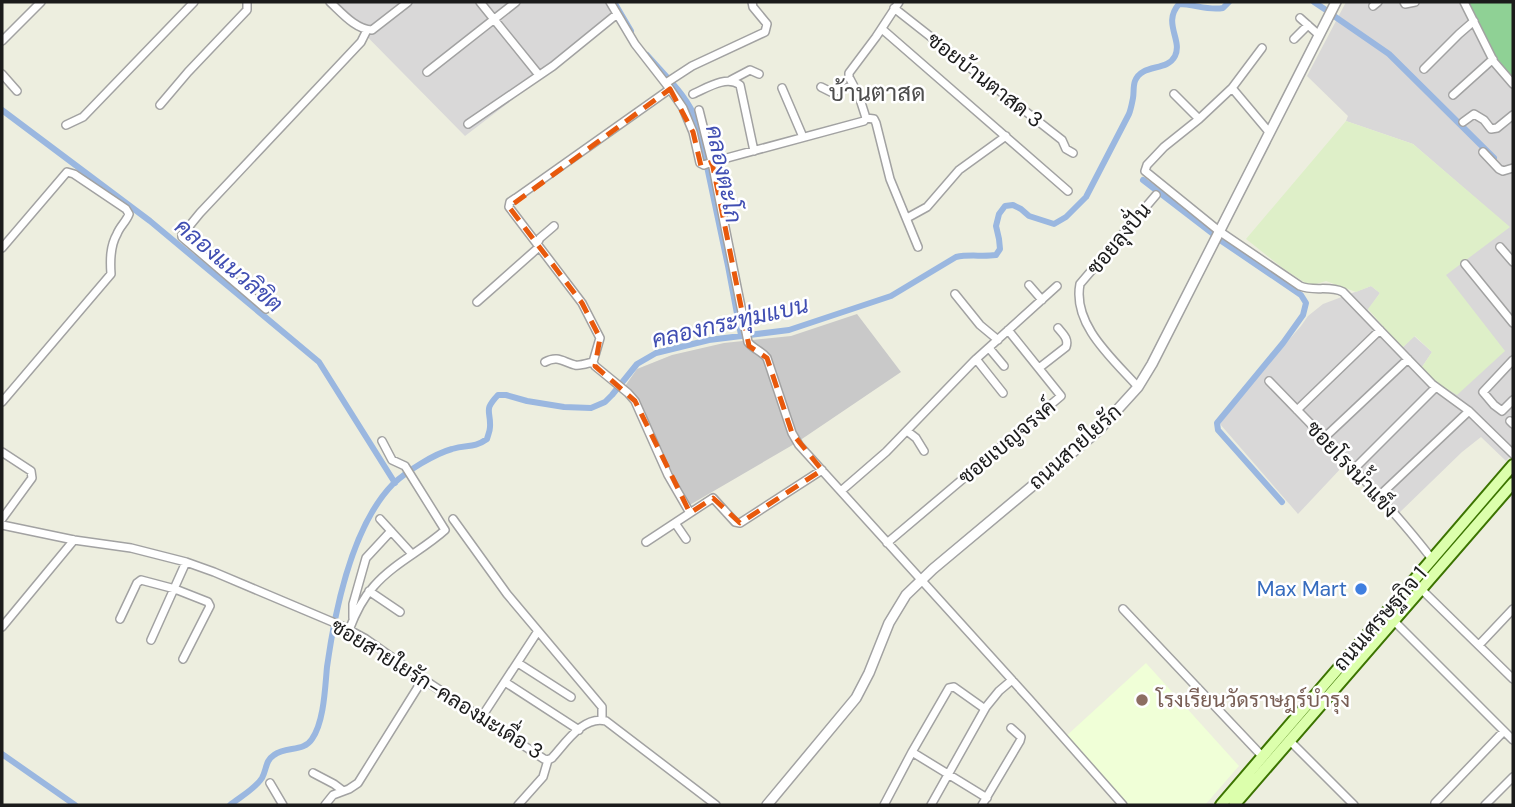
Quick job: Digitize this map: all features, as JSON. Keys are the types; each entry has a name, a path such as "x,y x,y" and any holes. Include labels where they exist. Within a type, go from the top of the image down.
{"main road":[{"name":"ถนนเศรษฐกิจ 1","path":"1221,805 1513,465"},
{"name":"ถนนเศรษฐกิจ 1","path":"1234,805 1513,483"}],"street":[{"path":"2,41 41,2"},
{"path":"66,125 83,117 194,2"},
{"path":"160,104 247,10 251,2"},
{"path":"330,2 367,30 372,30 408,2"},
{"path":"480,2 539,75"},
{"path":"427,72 516,2"},
{"path":"610,2 635,44 669,83 683,108 693,132 700,163 754,151 864,121 866,118 874,119 890,179 918,247"},
{"path":"691,513 668,475 641,412 628,393 597,369 593,362 600,338 582,303 509,208 510,202 692,66 765,32 767,24 752,2"},
{"name":"ถนนสายใยรัก","path":"767,805 856,698 889,623 906,595 933,569 1098,431 1138,387 1336,2"},
{"path":"1404,2 1408,5 1415,2"},
{"path":"1464,2 1493,59 1513,83"},
{"path":"866,118 849,73 882,29 896,5"},
{"name":"ซอยบ้านตาสด 3","path":"896,5 1062,140 1066,149 1073,153"},
{"path":"468,124 553,66 617,14"},
{"path":"1300,18 1319,35"},
{"path":"1423,69 1474,21"},
{"path":"1294,39 1308,25"},
{"path":"882,29 1068,191"},
{"path":"265,309 182,235 361,42 367,30"},
{"path":"1262,48 1232,88 1164,147 1147,165 1145,171 1219,231 1300,286 1343,292 1436,387 1469,411 1513,454"},
{"path":"1453,95 1493,59"},
{"path":"693,94 751,70 759,74"},
{"path":"2,74 17,91"},
{"path":"730,80 740,85 754,151"},
{"path":"821,87 831,92 853,86"},
{"path":"782,88 803,137"},
{"path":"1232,88 1269,132"},
{"path":"1174,94 1199,119"},
{"path":"699,110 748,342 762,351 767,358 792,433 799,445 1123,805"},
{"path":"1463,122 1474,114 1494,129 1513,115"},
{"path":"907,218 927,207 959,170 1006,136"},
{"path":"1483,152 1499,169 1503,171 1513,168"},
{"path":"2,248 67,172 126,209 129,214 117,232 113,244 111,274 2,402"},
{"name":"ซอยลุงปั่น","path":"1138,387 1088,328 1078,294 1080,284 1156,195"},
{"path":"477,302 538,246 540,238 554,226"},
{"path":"1500,247 1513,262"},
{"path":"1465,264 1513,323"},
{"path":"1029,285 1042,300"},
{"path":"841,491 907,431 976,359 1057,286"},
{"path":"955,294 980,325 998,340"},
{"path":"1040,368 1066,347 1066,338 1058,328"},
{"name":"ซอยเบญจรงค์","path":"887,543 1060,397 1008,330"},
{"path":"1297,410 1380,330"},
{"path":"989,348 1004,366"},
{"path":"545,362 561,359 575,365 593,362"},
{"path":"976,359 1003,393"},
{"path":"1324,438 1408,359"},
{"path":"1513,360 1483,392 1502,411 1513,400"},
{"name":"ซอยโรงน้ำแข็ง","path":"1269,381 1417,539 1432,559"},
{"path":"1353,470 1436,387"},
{"path":"1378,497 1469,411"},
{"path":"907,431 916,438 924,451"},
{"path":"345,628 354,618 369,591 391,570 445,530 405,466 393,460 382,441"},
{"path":"2,453 31,471 33,475 2,519"},
{"path":"646,542 713,498 735,522 740,523 822,470"},
{"path":"380,519 412,554"},
{"path":"453,519 507,594 597,701 601,707 602,720 716,805"},
{"path":"675,523 686,539"},
{"name":"ซอยสายใยรัก-คลองมะเดื่อ 3","path":"2,525 74,540 131,548 186,562 331,621 366,639 544,759 552,758 589,722 602,720"},
{"path":"354,618 353,604 366,558 391,531"},
{"path":"2,627 74,540"},
{"path":"151,640 186,562"},
{"path":"120,619 141,580 208,602 211,606 183,659"},
{"path":"1421,589 1513,679"},
{"path":"369,591 400,612"},
{"path":"1123,609 1262,756"},
{"path":"1479,645 1513,609"},
{"path":"1394,621 1513,740"},
{"path":"481,718 538,631"},
{"path":"518,663 571,697"},
{"path":"325,805 333,795 358,783 423,679"},
{"path":"931,805 985,709 1012,680"},
{"path":"505,682 579,730"},
{"path":"884,805 949,688 954,687 985,709"},
{"path":"912,752 948,773 985,802 1020,741 1021,737 1011,728"},
{"path":"1435,803 1504,731"},
{"path":"1289,740 1354,805"},
{"path":"518,805 543,777 548,760"},
{"path":"313,773 342,790"},
{"path":"1485,805 1513,776"},
{"path":"270,783 283,805"}],"highlighted area":[{"path":"670,89 693,132 701,166 712,162 749,346 767,358 792,433 822,470 740,523 713,498 690,513 635,401 595,366 600,338 582,303 509,207"}],"shaded area":[{"path":"333,2 612,2 621,16 465,136"},
{"path":"1346,2 1459,2 1495,69 1513,89 1513,453 1506,461 1481,437 1398,514 1344,465 1298,514 1220,424 1308,316 1323,304 1371,286 1380,293 1368,310 1402,348 1414,336 1432,352 1422,367 1433,381 1445,275 1509,227 1413,144 1346,121 1348,116 1307,76"},
{"path":"1346,121 1413,144 1510,227 1446,275 1505,351 1457,395 1433,381 1422,367 1432,352 1415,336 1402,348 1368,309 1380,293 1371,286 1356,292 1326,281 1310,286 1246,239"},
{"path":"857,314 901,372 796,443 688,506 637,399 625,386 637,369 672,355 724,343 791,336"},
{"name":"โรงเรียนวัดราษฎร์บํารุง","path":"1146,663 1239,766 1205,805 1126,805 1065,737"}],"green space":[{"path":"1468,2 1513,4 1513,78 1497,60"}],"waterway":[{"name":"คลองตะโก","path":"614,2 631,31"},
{"name":"คลองกระทุ่มแบน","path":"230,805 259,782 271,757 279,752 304,746 316,732 325,695 330,644 341,595 356,545 379,502 393,484 421,463 445,451 478,444 487,439 490,428 489,408 498,395 564,407 591,408 605,402 637,364 656,353 709,340 789,330 891,296 956,257 996,255 1000,249 996,226 999,214 1005,206 1013,205 1029,216 1054,224 1066,217 1086,197 1129,114 1138,75 1166,64 1175,56 1177,44 1172,18 1179,4 1217,9 1223,8 1229,2"},
{"path":"1314,2 1326,10"},
{"path":"1334,16 1389,54 1494,158"},
{"name":"คลองตะโก","path":"647,55 682,95 698,124 741,335"},
{"name":"คลองแนวลิขิต","path":"2,110 150,221 319,362 395,483"},
{"path":"1143,180 1212,233"},
{"path":"1220,240 1301,295 1306,303 1303,315 1283,343 1217,423 1218,430 1282,502"},
{"path":"2,754 75,805"}],"place":[{"name":"Max Mart","path":"1361,589"},
{"name":"โรงเรียนวัดราษฎร์บํารุง","path":"1142,700"}],"district":[{"name":"บ้านตาสด","path":"877,93"}]}
